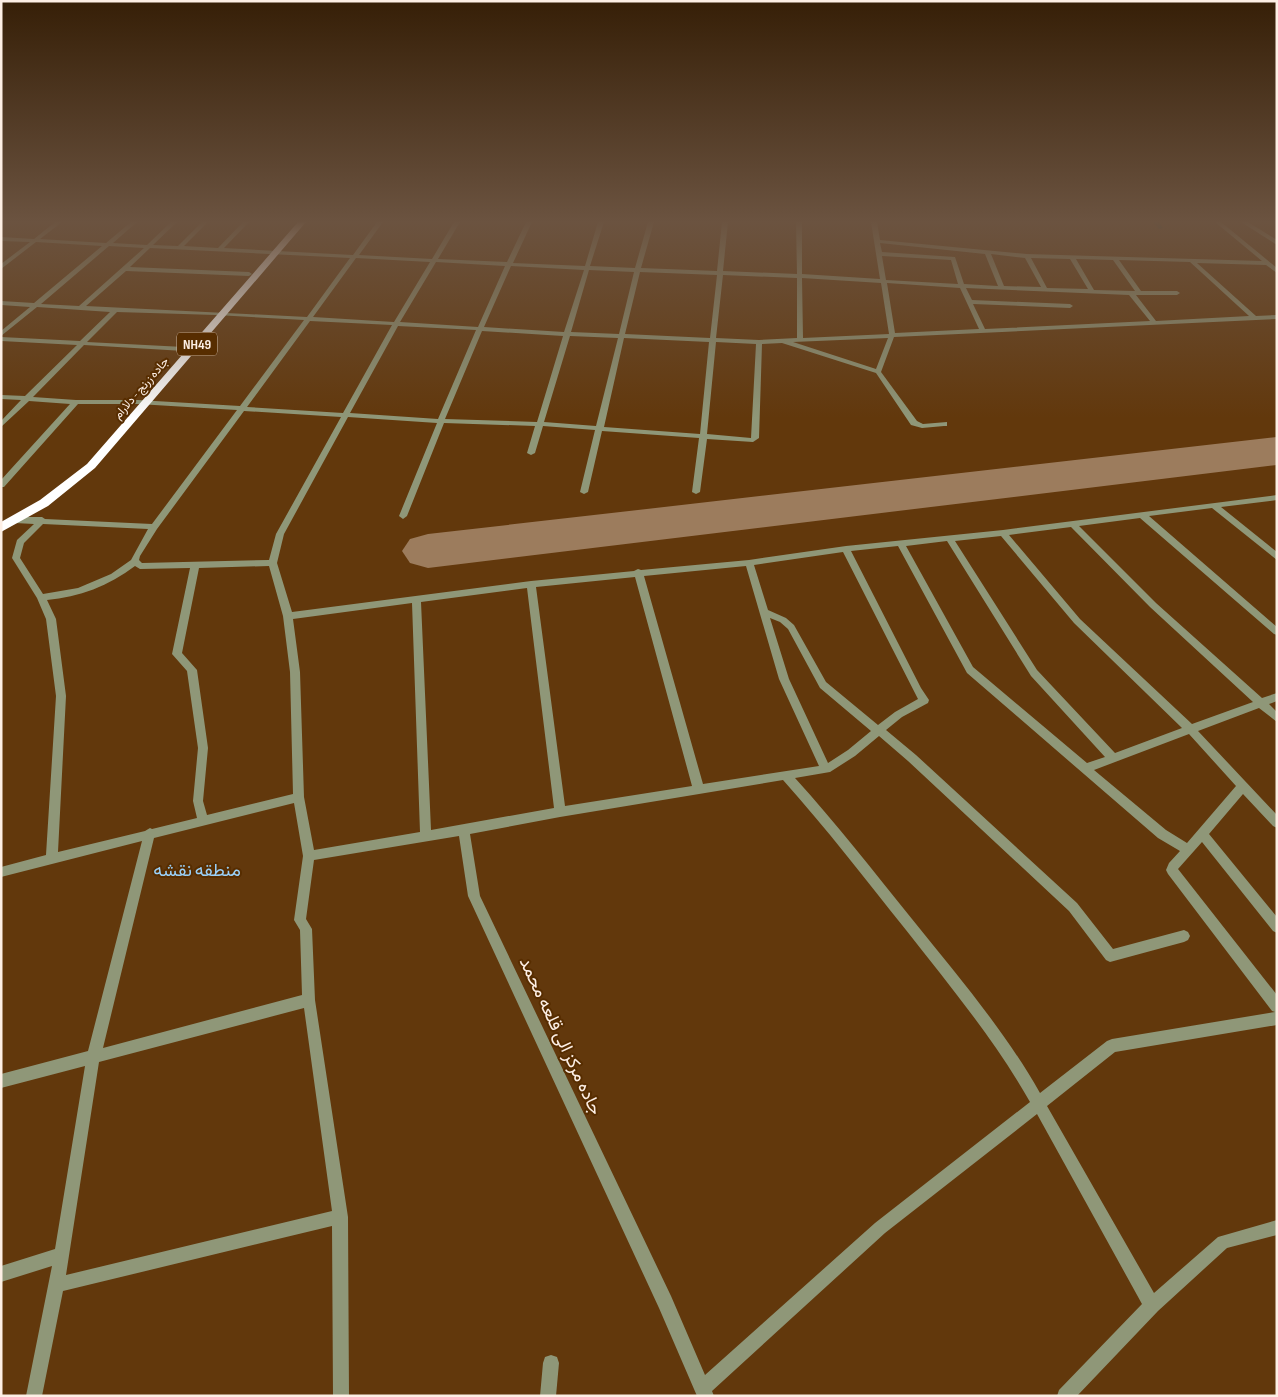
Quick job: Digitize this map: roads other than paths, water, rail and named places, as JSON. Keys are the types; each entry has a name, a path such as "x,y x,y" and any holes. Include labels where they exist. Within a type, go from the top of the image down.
{"highway":[{"name":"جاده زرنج - دلارام","path":"1,528 67,486 86,471 184,349 219,313 239,287"},
{"name":"جاده زرنج - دلارام","path":"1,521 58,486 82,467 142,402 241,287"}],"street":[{"path":"1,334 57,287"},
{"path":"80,308 104,287"},
{"path":"41,597 71,594 85,590 122,572 135,561 154,527 333,287"},
{"path":"342,1396 340,1217 309,1000 306,929 300,920 309,856 299,797 295,672 288,616 273,564 280,534 417,287"},
{"path":"403,516 441,421 499,287"},
{"path":"531,454 582,287"},
{"path":"584,492 634,287"},
{"path":"696,492 719,287"},
{"path":"798,287 800,340"},
{"path":"878,372 892,336 883,287"},
{"path":"963,287 983,331"},
{"path":"986,287 1177,293"},
{"path":"1090,287 1092,291"},
{"path":"1135,287 1139,293"},
{"path":"1221,287 1254,318"},
{"path":"1131,293 1154,322"},
{"path":"970,302 1070,306"},
{"path":"1,303 115,310 219,313 308,320 567,334 759,342 1277,317"},
{"path":"1,424 115,310"},
{"path":"1,339 81,345 184,349"},
{"path":"779,340 878,372 914,424 922,426 944,424"},
{"path":"1,397 76,402 142,402 441,421 539,424 754,440 759,342"},
{"path":"1,485 76,402"},
{"path":"288,616 531,584 638,572 748,563 846,549 1003,533 1277,497"},
{"path":"1213,505 1277,557"},
{"path":"1141,514 1277,632"},
{"path":"15,520 154,527"},
{"path":"42,520 20,542 16,558 41,597 51,619 62,696 52,858"},
{"path":"1072,523 1153,605 1277,718"},
{"path":"1003,533 1077,622 1190,729 1277,823"},
{"path":"950,539 1034,674 1113,758"},
{"path":"901,544 970,670 1162,834 1188,850"},
{"path":"309,856 560,812 826,769 842,762 878,731 924,700 917,690 846,549"},
{"path":"135,561 140,566 273,564"},
{"path":"748,563 784,679 826,769"},
{"path":"195,565 192,590 181,625 177,654 192,670 203,748 198,801 203,820"},
{"path":"638,572 699,790"},
{"path":"531,584 560,812"},
{"path":"416,599 426,837"},
{"path":"764,612 783,620 791,627 824,685 912,758 1073,907 1110,956 1184,936"},
{"path":"1084,769 1277,697"},
{"path":"786,776 816,809 952,978 1020,1072 1152,1305"},
{"path":"1243,786 1201,833 1172,870 1277,1006"},
{"path":"1,872 299,797"},
{"name":"جاده مرکز الی قلعه محمد","path":"464,830 474,896 705,1394"},
{"path":"34,1396 62,1254 93,1059 150,833"},
{"path":"1201,833 1277,927"},
{"path":"1,1081 93,1059 309,1000"},
{"path":"705,1394 880,1228 1112,1046 1277,1018"},
{"path":"56,1285 340,1217"},
{"path":"1065,1396 1152,1305 1223,1242 1277,1227"},
{"path":"1,1274 62,1254"},
{"path":"548,1396 551,1363"}],"district":[{"name":"منطقه نقشه","path":"197,870"}]}
